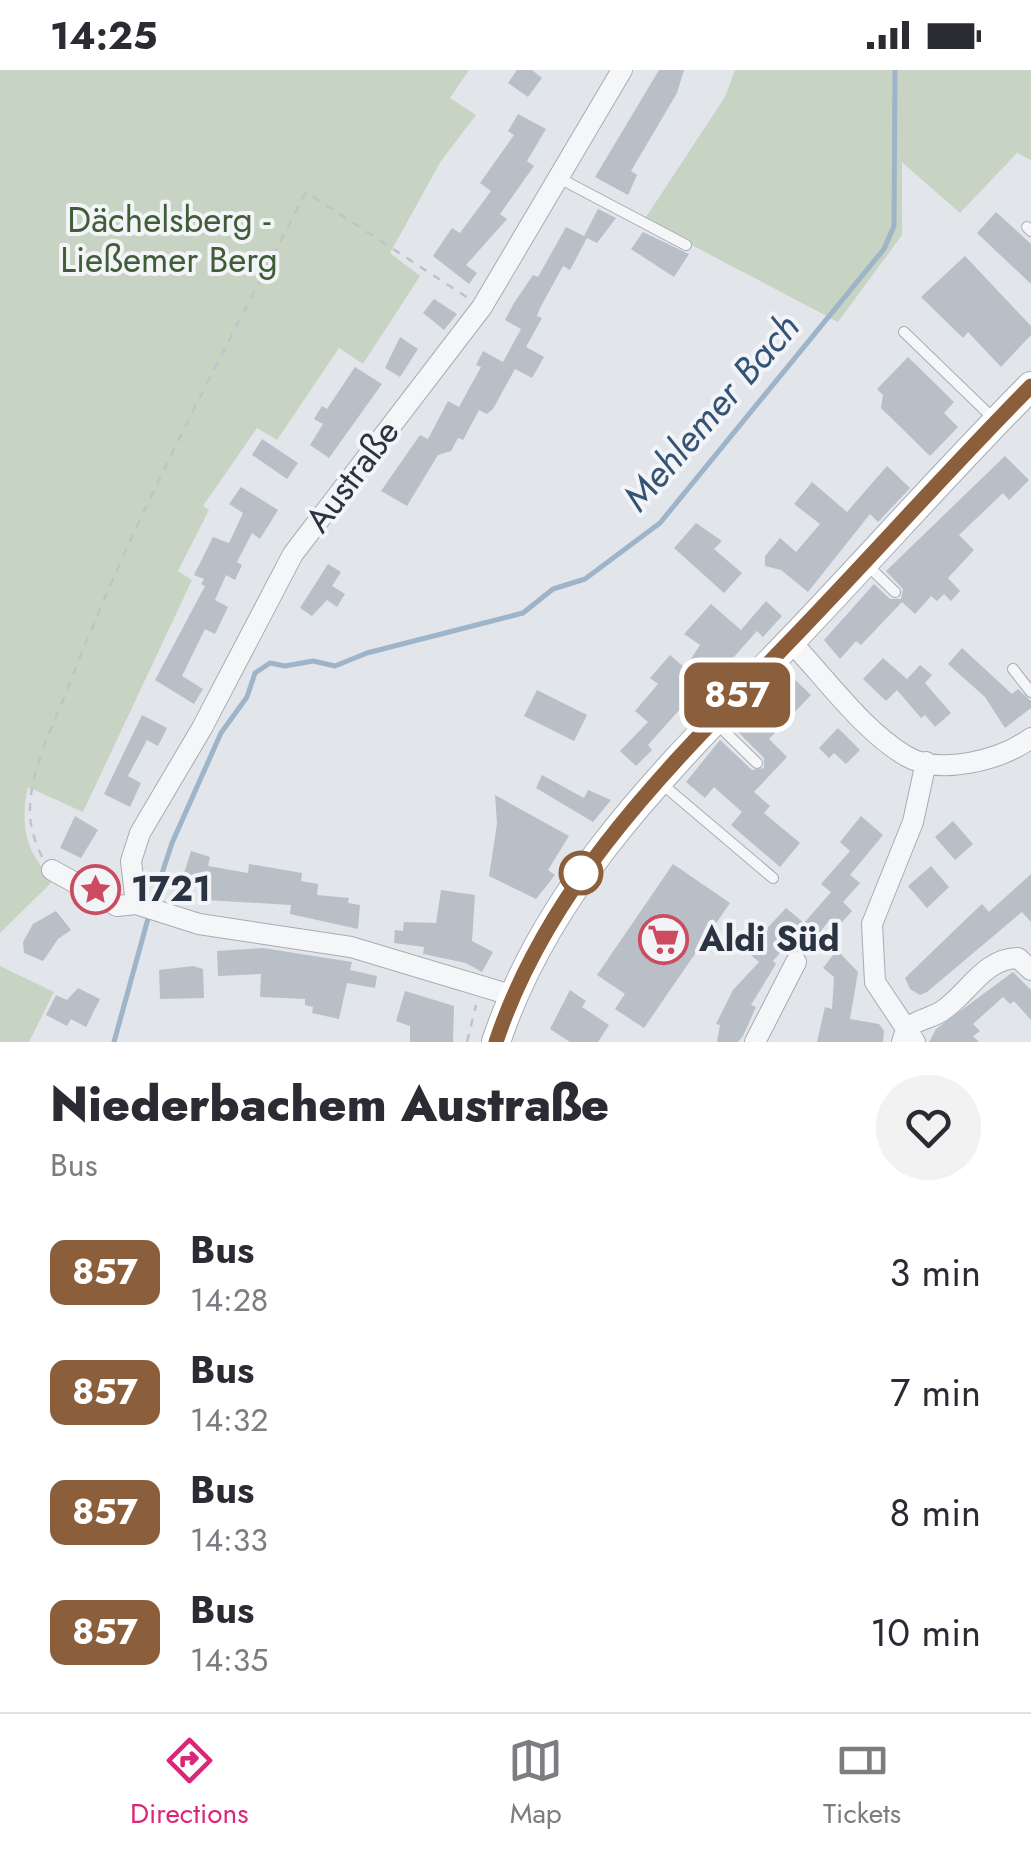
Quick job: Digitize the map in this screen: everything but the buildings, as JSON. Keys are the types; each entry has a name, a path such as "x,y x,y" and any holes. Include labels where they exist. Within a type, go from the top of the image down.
{"main road":[{"path":"496,1042 514,996 570,889 658,780 1031,386"}],"street":[{"name":"Austraße","path":"139,905 131,861 140,833 202,728 293,554 482,307 622,70"},
{"path":"790,641 881,736 908,758 926,762 986,759 1031,738"},
{"path":"926,762 912,822 872,924 875,982 907,1038 919,1018 940,1012 995,963 1018,958 1031,970"},
{"path":"52,870 116,906 139,905 199,924 352,947 514,996"},
{"path":"755,1042 796,962"}],"lane":[{"path":"558,178 686,244"},
{"path":"904,332 996,421"},
{"path":"865,562 895,592"},
{"path":"1013,669 1031,692"},
{"path":"712,720 756,763"},
{"path":"658,780 773,878"}],"path":[{"path":"52,870 32,832 30,804 41,757 85,644 179,440 306,192 482,307"},
{"path":"467,1042 476,1004 474,983"}],"green space":[{"name":"Dächelsberg - Ließemer Berg","path":"0,70 469,70 450,98 476,115 441,161 390,253 420,276 363,364 339,348 277,440 257,428 203,506 209,510 178,571 192,580 83,812 28,787 27,838 37,860 55,879 0,933"},
{"path":"735,70 1031,70 1031,160 1017,153 960,213 902,162 902,235 838,322 644,220 725,97"},
{"path":"0,966 54,992 29,1042 0,1042"}],"waterway":[{"name":"Mehlemer Bach","path":"152,904 172,843 221,733 247,697 255,673 270,663 285,666 313,661 335,666 367,653 523,613 553,589 585,579 660,523 884,249 894,226 895,70"},
{"name":"Mehlemer Bach","path":"114,1042 149,915"}],"bus line":[{"name":"857","path":"496,1042 534,955 570,889 592,860 712,720 1031,386"}],"place":[{"name":"1721","path":"96,889"},
{"name":"Aldi Süd","path":"664,939"}]}
